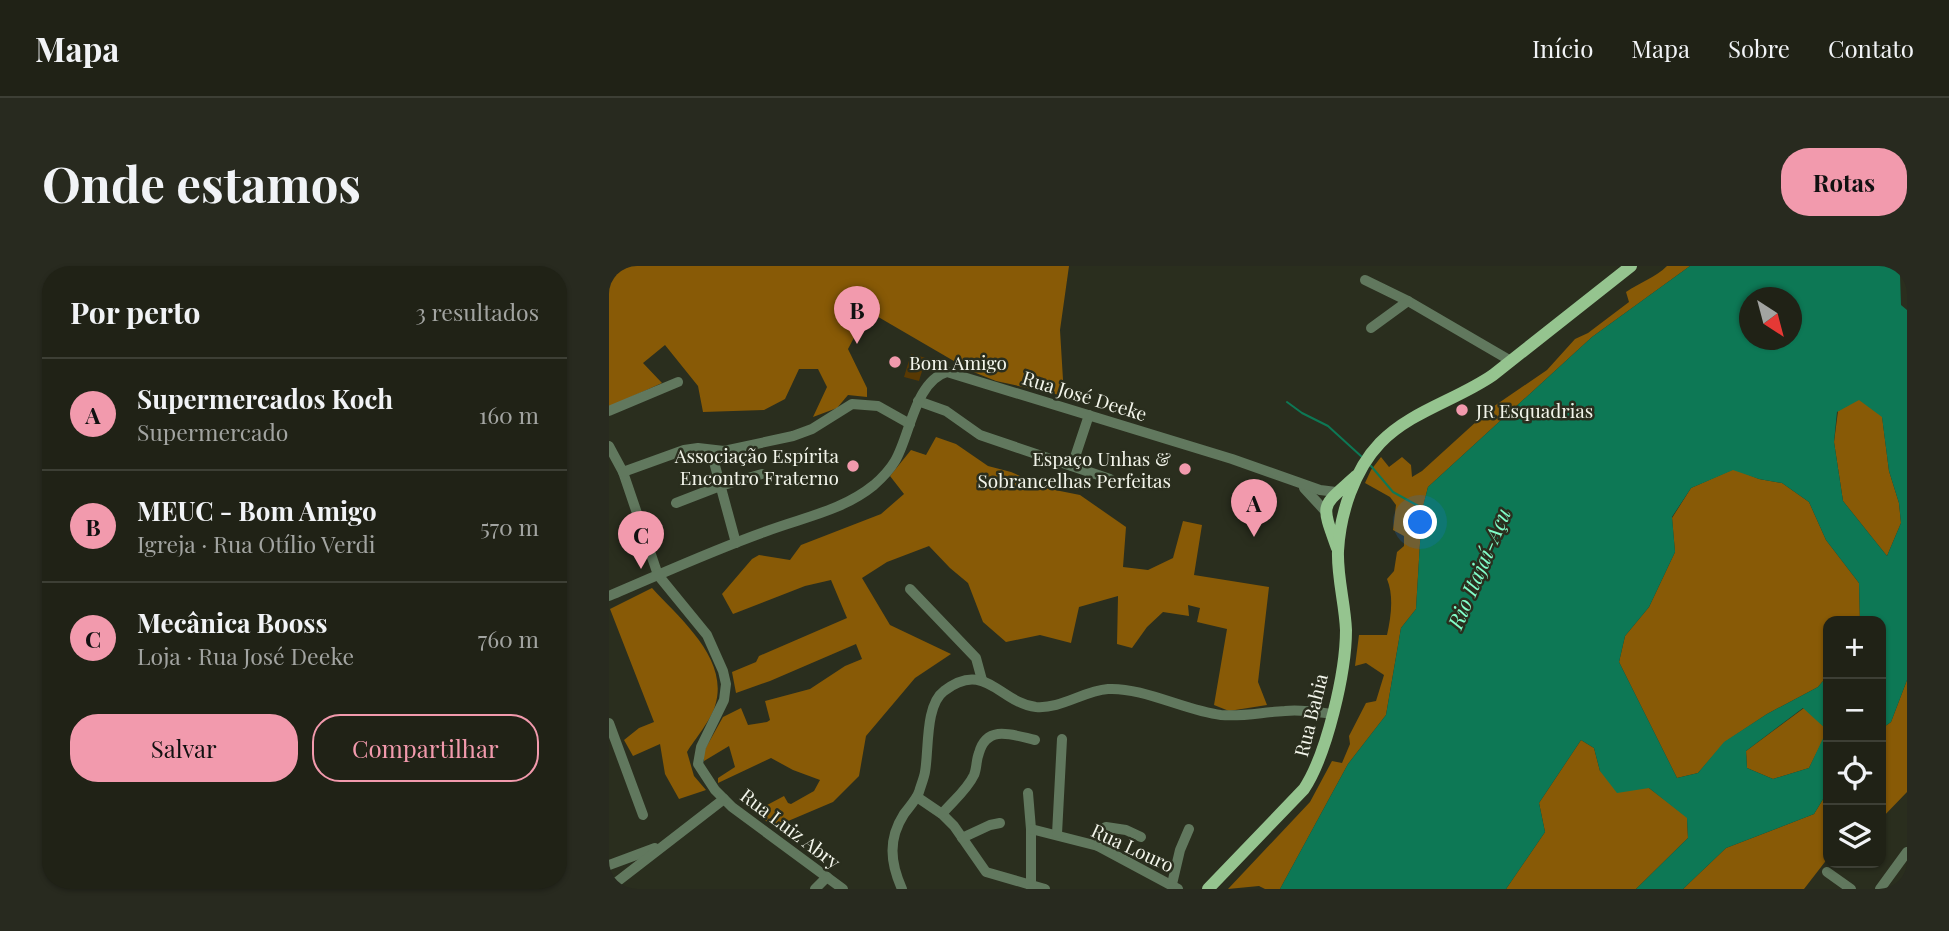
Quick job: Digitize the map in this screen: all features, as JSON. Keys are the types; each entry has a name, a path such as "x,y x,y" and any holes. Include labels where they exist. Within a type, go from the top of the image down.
{"main road":[{"name":"Rua Bahia","path":"1208,889 1304,789 1322,754 1344,660 1346,631 1338,552 1327,513 1328,500 1366,462 1385,437 1406,421 1476,387 1632,266"},
{"name":"Rua Bahia","path":"1338,552 1343,517 1366,462"},
{"path":"1336,492 1349,500"},
{"path":"1327,513 1333,518 1343,517"}],"street":[{"path":"1365,280 1510,361"},
{"path":"1371,328 1408,302"},
{"name":"Rua José Deeke","path":"609,596 773,528 834,509 863,493 887,473 895,461 918,401 932,380 947,372 1232,459 1319,490 1336,492"},
{"path":"609,411 678,382"},
{"path":"918,401 946,411 981,435 1110,479"},
{"path":"623,472 684,450 724,451 804,433 852,404 878,406 910,424"},
{"path":"1072,466 1089,415"},
{"path":"609,446 623,472 658,575"},
{"path":"711,451 736,543"},
{"path":"676,503 762,474"},
{"name":"Rua José Deeke","path":"1298,483 1327,513"},
{"name":"Rua Luiz Abry","path":"658,575 708,635 726,684 724,700 701,747 698,764 724,799 843,889"},
{"path":"910,589 976,658 982,680"},
{"path":"902,889 896,876 891,846 903,816 917,797 925,773 933,708 940,694 956,684 982,680 1035,707 1108,689 1126,691 1220,715 1242,716 1289,710 1332,714"},
{"path":"609,723 643,815"},
{"path":"941,814 970,782 979,751 986,738 1004,733 1035,740"},
{"path":"1057,834 1062,739"},
{"path":"1028,793 1031,828 1029,887"},
{"path":"917,797 941,814 963,838 986,872 1029,887 1045,889"},
{"path":"609,888 724,799"},
{"path":"963,838 1000,823"},
{"path":"1098,846 1106,827 1119,828 1141,837"},
{"name":"Rua Louro","path":"1031,828 1098,846 1175,887"},
{"path":"1175,887 1180,850 1189,829"},
{"path":"609,865 665,845"},
{"path":"1879,889 1907,852"},
{"path":"1827,872 1851,889"},
{"path":"815,889 827,877"}],"shaded area":[{"path":"609,266 1069,266 1060,330 1064,396 996,381 971,371 868,311 848,349 867,388 867,397 848,395 837,408 813,417 827,387 818,369 799,369 785,399 764,410 703,412 698,386 665,345 643,363 662,383 609,407"},
{"path":"1667,266 1690,266 1592,337 1428,487 1422,511 1416,609 1401,628 1386,715 1348,764 1280,889 1265,889 1259,886 1228,889 1310,802 1332,761 1342,763 1350,744 1349,736 1366,703 1376,701 1384,675 1366,663 1355,666 1359,635 1387,635 1391,599 1387,579 1394,571 1397,552 1404,546 1404,536 1393,530 1396,505 1390,497 1365,483 1371,470 1381,457 1389,467 1402,457 1411,465 1412,477 1422,471 1477,421 1477,414 1487,411 1547,370 1575,339 1588,333 1629,302 1626,292"},
{"path":"911,354 926,358 919,381 904,377"},
{"path":"1859,399 1882,416 1889,471 1899,503 1901,523 1887,556 1843,501 1834,442 1838,411"},
{"path":"936,437 956,444 988,466 1011,472 1050,489 1080,495 1126,527 1123,567 1148,570 1173,558 1183,521 1202,525 1194,575 1269,587 1258,682 1267,705 1229,711 1214,705 1227,629 1197,622 1200,608 1188,605 1189,616 1163,612 1147,627 1132,648 1117,644 1118,596 1079,607 1071,643 1040,635 1006,642 983,622 968,583 929,546 887,562 862,578 890,625 951,654 915,678 866,736 859,776 833,802 774,827 754,812 784,796 791,804 814,791 820,780 771,758 718,783 718,778 735,767 729,746 704,761 704,751 723,717 741,708 748,725 767,722 770,720 765,701 810,689 845,666 862,659 856,644 736,693 732,672 756,662 759,656 847,618 831,580 805,586 733,614 722,594 752,559 759,555 790,560 801,545 881,514 904,494 890,476 911,450 926,455"},
{"path":"1734,469 1759,479 1782,483 1809,502 1826,540 1859,583 1860,616 1823,616 1823,681 1818,687 1767,714 1725,742 1698,773 1677,778 1619,662 1625,636 1649,607 1675,552 1672,518 1691,488"},
{"path":"652,588 700,641 715,672 718,689 713,711 687,752 694,776 706,790 679,799 665,774 660,744 633,756 624,740 639,728 654,722 610,609"},
{"path":"1907,680 1907,792 1886,814 1886,726 1891,722"},
{"path":"1804,708 1823,725 1823,740 1809,768 1773,779 1747,768 1746,751"},
{"path":"1581,740 1594,748 1600,771 1649,788 1687,817 1688,838 1636,889 1506,889 1545,832 1539,803"},
{"path":"1823,799 1823,864 1804,889 1683,889 1726,848 1814,814"}],"water":[{"name":"Rio Itajaí-Açu","path":"1690,266 1903,266 1900,275 1901,305 1907,310 1907,680 1891,722 1886,726 1886,616 1860,616 1859,583 1826,540 1809,502 1782,483 1733,470 1691,488 1672,517 1675,552 1649,607 1625,636 1619,662 1677,778 1698,773 1724,742 1767,714 1818,687 1823,681 1823,726 1803,708 1746,751 1747,768 1773,779 1809,768 1823,738 1823,799 1814,814 1726,848 1683,889 1636,889 1688,838 1687,818 1649,788 1617,793 1600,771 1594,748 1581,740 1539,803 1545,832 1506,889 1280,889 1348,764 1386,715 1401,628 1416,609 1422,510 1428,487 1592,337","holes":["1859,400 1882,417 1889,471 1899,503 1901,523 1887,556 1843,501 1834,442 1837,412"]}],"waterway":[{"path":"1287,402 1328,426 1362,457"},
{"path":"1371,466 1393,492 1422,508"}],"place":[{"name":"MEUC - Bom Amigo","path":"857,344"},
{"name":"Bom Amigo","path":"895,362"},
{"name":"JR Esquadrias","path":"1462,410"},
{"name":"Associação Espírita Encontro Fraterno","path":"853,466"},
{"name":"Espaço Unhas & Sobrancelhas Perfeitas","path":"1185,469"},
{"name":"Supermercados Koch","path":"1254,537"},
{"name":"Mecânica Booss","path":"641,569"}]}
